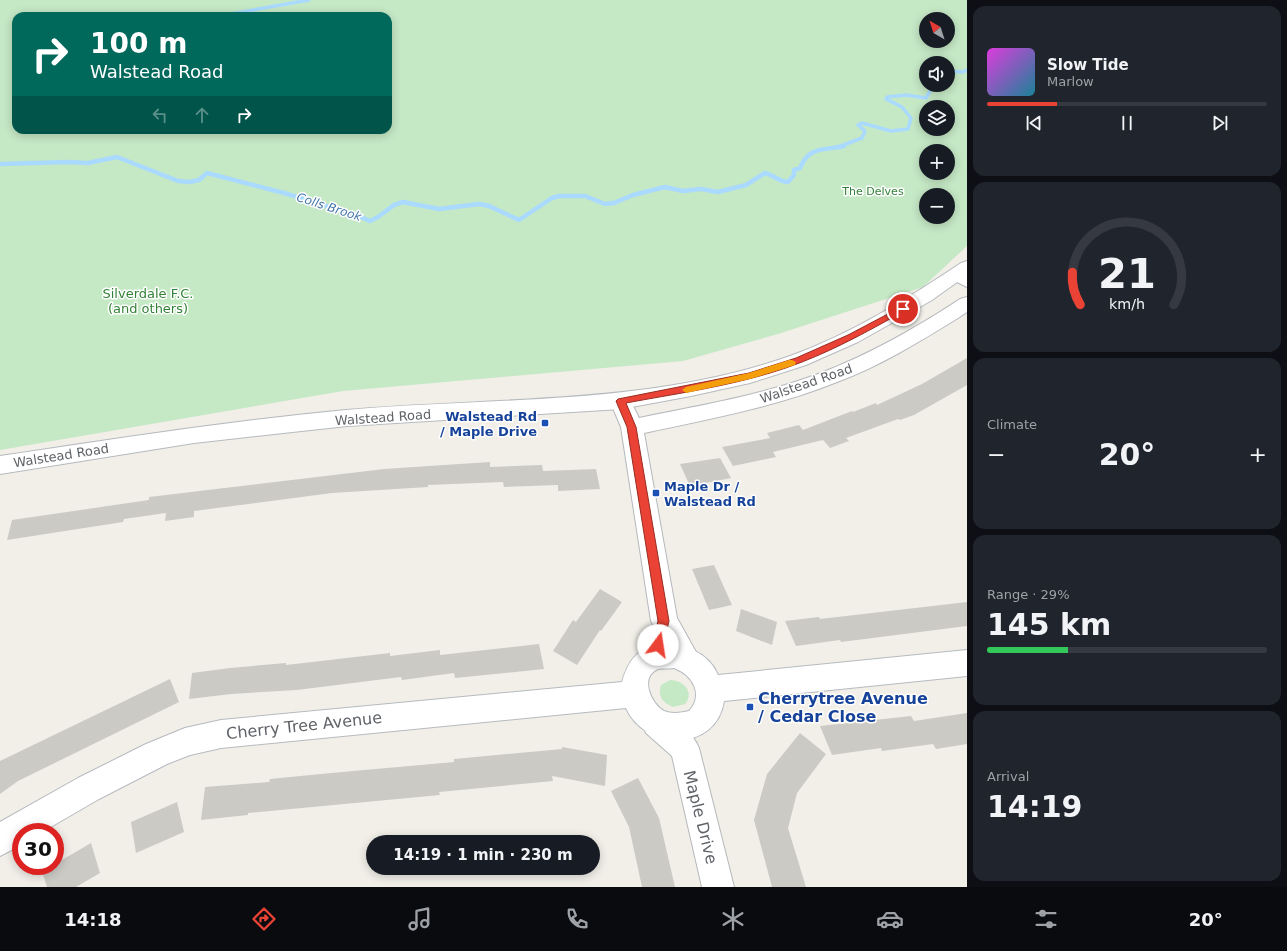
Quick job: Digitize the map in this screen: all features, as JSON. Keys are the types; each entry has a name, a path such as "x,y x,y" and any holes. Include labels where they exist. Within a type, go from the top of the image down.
{"street":[{"name":"Walstead Road","path":"0,465 194,436 347,418 621,401 750,376 799,360 851,337 964,274"},
{"name":"Walstead Road","path":"632,427 723,408 778,394 831,377 871,359 915,336 967,303"},
{"path":"621,401 632,427 664,621 688,661 702,673 711,689 711,702 708,711 690,736 656,723 639,707 634,694 635,679 644,664 655,657 674,656 688,661"},
{"path":"655,657 664,621"},
{"path":"711,689 967,663"},
{"name":"Cherry Tree Avenue","path":"0,840 98,783 181,743 221,734 634,694"},
{"name":"Maple Drive","path":"690,736 718,887"}],"green space":[{"path":"0,0 967,0 967,246 923,287 778,334 683,361 343,391 0,450"},
{"path":"670,680 683,684 688,691 688,700 685,704 673,707 666,703 660,696 661,685"}],"building":[{"path":"967,358 967,385 914,415 900,420 898,419 846,438 849,441 830,448 823,440 773,452 776,457 733,466 722,447 770,438 767,433 799,425 803,430 852,411 853,412 876,403 877,405 922,384"},
{"path":"720,458 731,478 690,486 680,464"},
{"path":"490,462 490,467 542,465 543,471 596,469 600,489 558,491 558,485 504,487 503,482 428,485 428,487 332,493 194,511 194,517 165,521 166,513 124,519 123,522 7,540 12,520 149,500 149,497 384,469"},
{"path":"714,565 732,605 709,610 692,569"},
{"path":"600,589 622,602 601,631 600,630 577,665 553,651 573,620 576,622"},
{"path":"967,602 967,626 841,642 840,640 796,646 785,621 819,617 820,619"},
{"path":"741,609 777,622 772,645 736,631"},
{"path":"539,644 544,669 455,678 454,673 402,680 401,677 297,690 231,694 189,699 192,673 286,663 286,665 390,653 390,656 440,650 440,655"},
{"path":"170,679 179,702 18,781 0,794 0,761"},
{"path":"967,713 967,744 936,749 933,744 882,751 881,748 832,755 820,726 911,716 914,721"},
{"path":"800,733 826,754 797,793 788,828 806,887 772,887 754,820 767,774"},
{"path":"562,747 607,755 605,786 552,776 553,781 439,792 440,795 248,813 248,815 201,820 205,787 269,782 270,779 454,762 454,759 562,749"},
{"path":"638,778 659,818 675,887 642,887 629,827 611,791"},
{"path":"177,802 184,832 136,853 131,822"},
{"path":"91,843 100,873 76,887 47,887 43,875 64,875 64,859"}],"waterway":[{"path":"242,12 309,0"},
{"name":"Colls Brook","path":"955,71 963,72 967,70"},
{"name":"Colls Brook","path":"839,147 862,138 865,131 858,125 862,123 891,131 908,129 911,118 902,107 886,99 887,97 906,95 926,98 930,92"},
{"name":"Colls Brook","path":"839,147 844,146"},
{"name":"Colls Brook","path":"0,164 67,162 88,163 117,157 178,181 189,182 199,180 207,173 284,193 356,215 370,221 394,205 403,202 439,209 479,204 489,206 519,220 552,198 559,196 585,196 605,204 614,203 633,195 665,187 683,191 701,189 718,192 746,185 765,173 782,181 788,182 794,175 794,170 800,168 808,156 813,152 839,147"}],"slow traffic":[{"path":"686,390 750,376 792,362"}],"place":[{"name":"Walstead Rd / Maple Drive","path":"545,423"},
{"name":"Maple Dr / Walstead Rd","path":"656,493"},
{"name":"Cherrytree Avenue / Cedar Close","path":"750,707"}],"route":[{"path":"658,645 664,621 632,427 621,401 691,389 750,376 799,360 851,337 903,309"}],"park label":[{"name":"The Delves","path":"873,191"},
{"name":"Silverdale F.C. (and others)","path":"148,300"}]}
